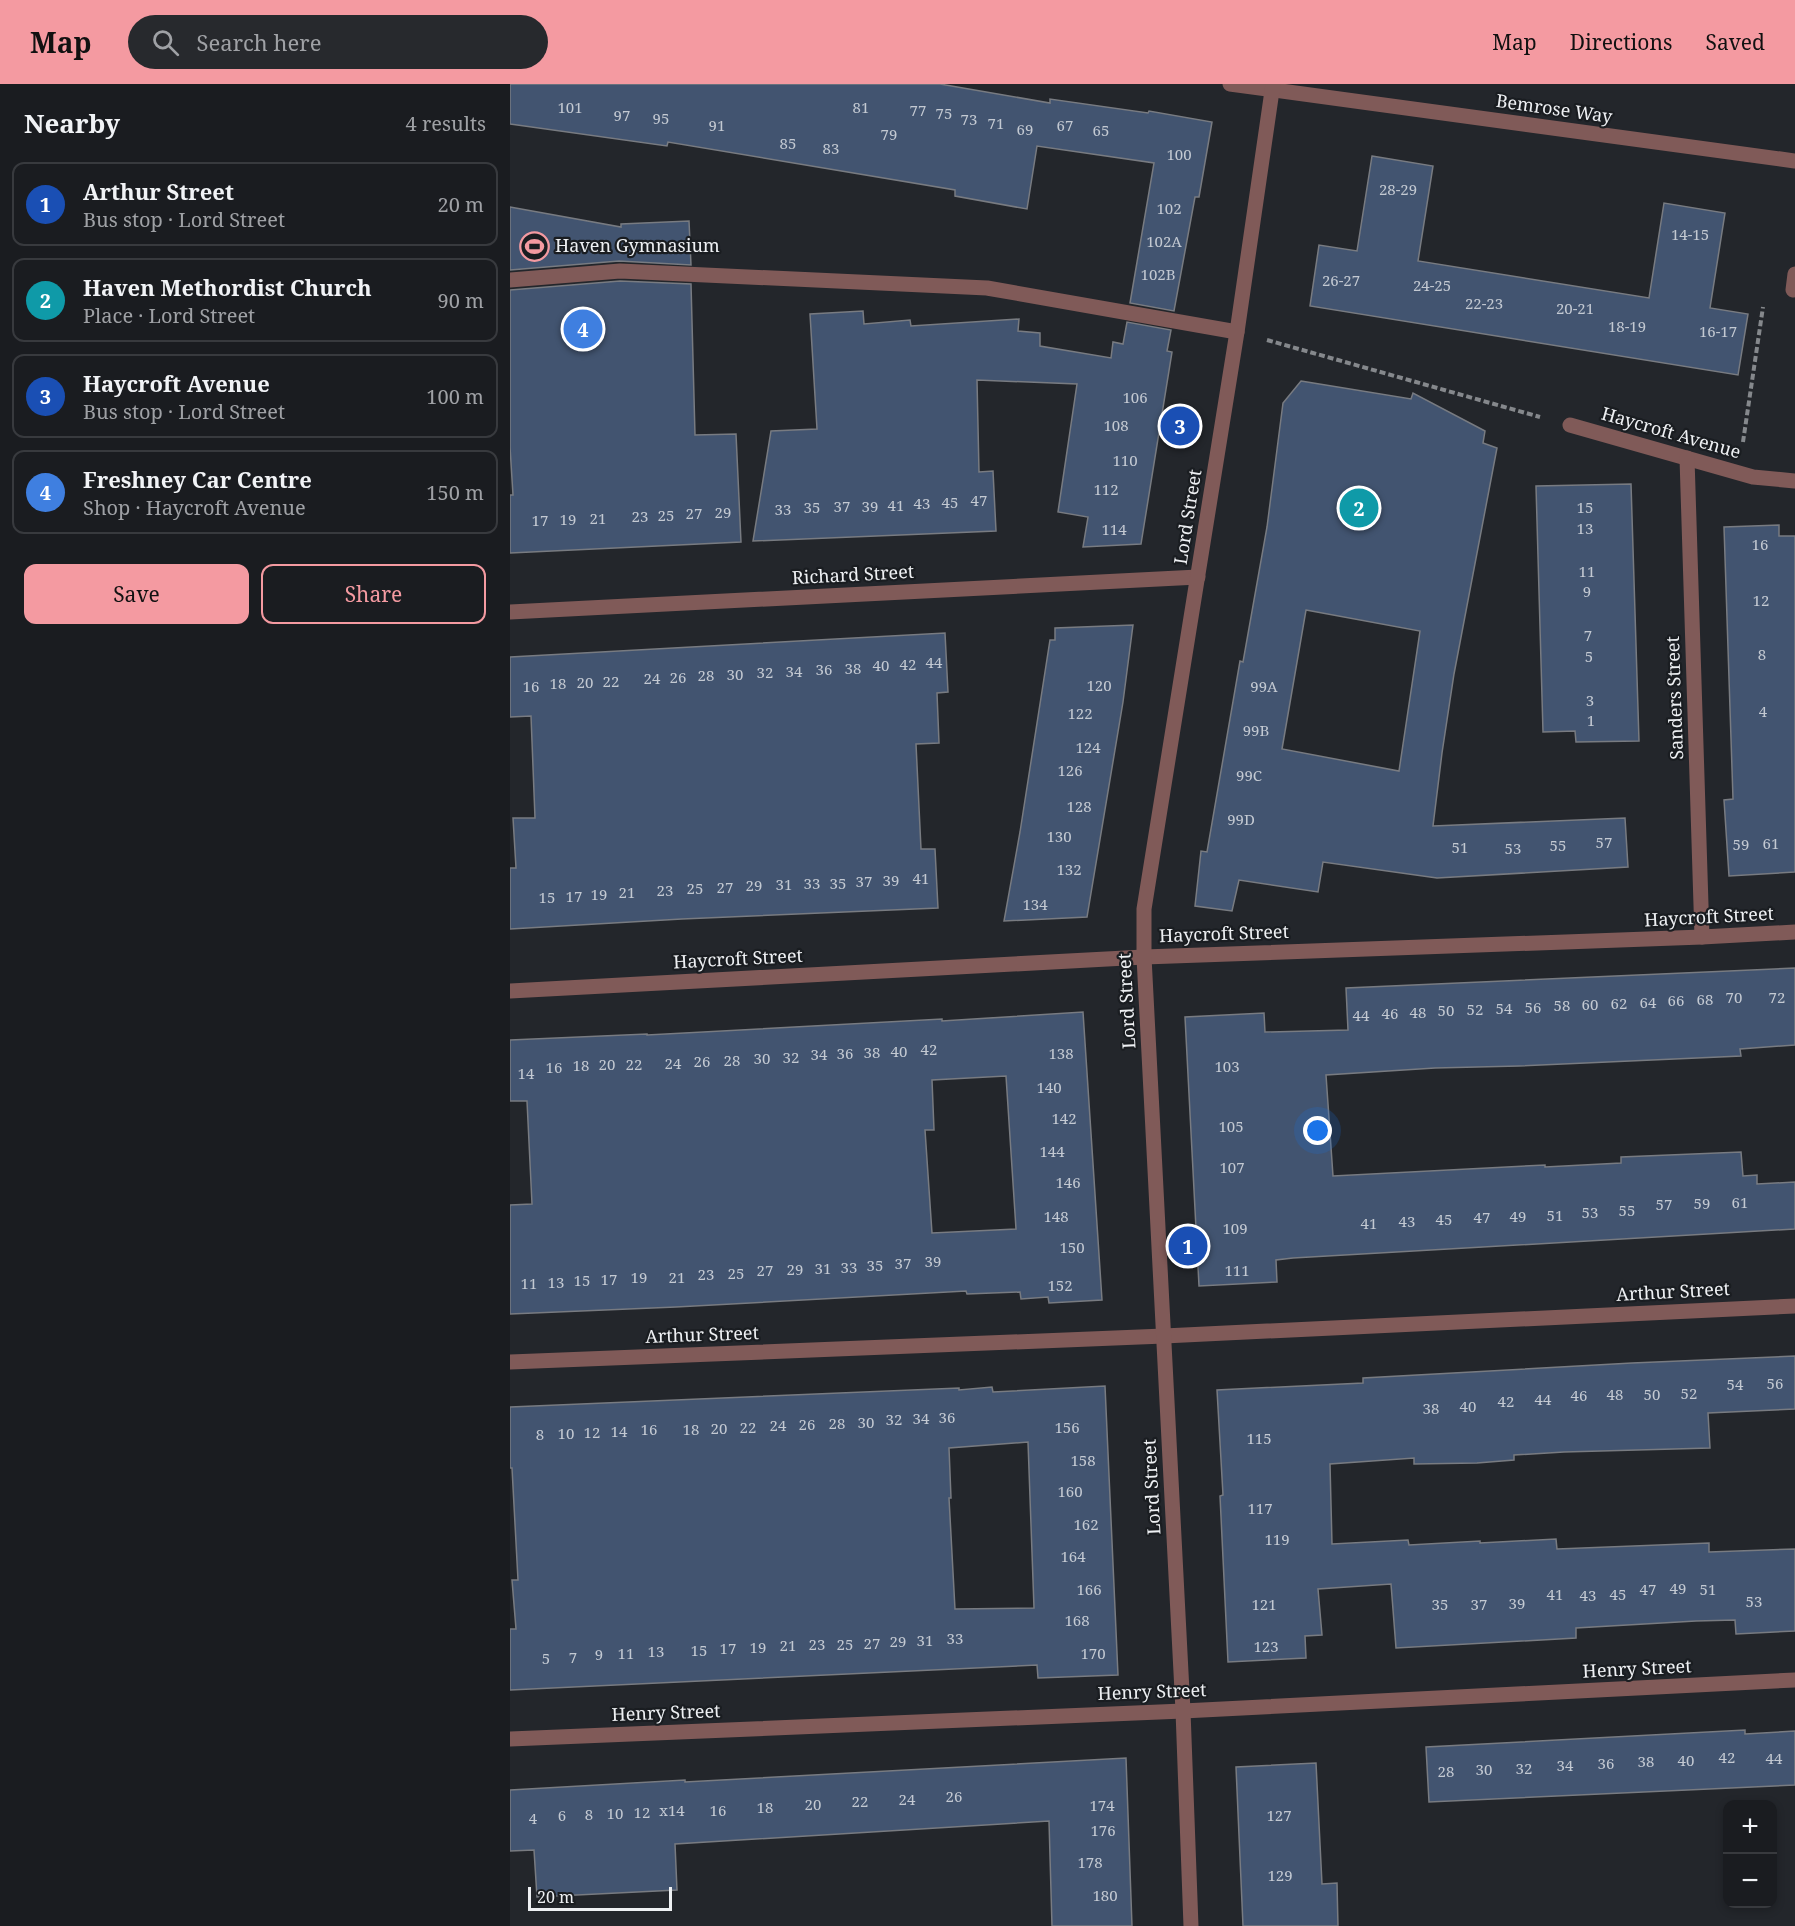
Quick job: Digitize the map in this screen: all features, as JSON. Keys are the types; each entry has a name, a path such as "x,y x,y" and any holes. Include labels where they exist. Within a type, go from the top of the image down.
{"street":[{"name":"Bemrose Way","path":"1230,84 1273,87 1795,162"},
{"name":"Lord Street","path":"1191,1926 1183,1711 1144,957 1144,909 1237,332 1273,87"},
{"path":"510,280 620,271 987,288 1237,332"},
{"name":"Haycroft Avenue","path":"1570,425 1753,477 1795,481"},
{"name":"Sanders Street","path":"1687,458 1702,938"},
{"name":"Richard Street","path":"510,612 1198,577"},
{"name":"Haycroft Street","path":"510,991 1144,957 1702,938 1795,932"},
{"name":"Arthur Street","path":"510,1362 1164,1336 1795,1306"},
{"name":"Henry Street","path":"510,1739 1183,1711 1795,1680"}],"path":[{"path":"1738,473 1767,287 1794,282"},
{"path":"1237,332 1570,425"}],"building":[{"path":"510,84 940,84 1050,103 1050,99 1148,113 1149,111 1212,122 1199,197 1195,197 1174,311 1130,303 1154,163 1037,146 1027,209 955,196 955,190 668,142 667,146 510,124"},
{"path":"1372,156 1433,166 1418,261 1649,298 1664,203 1725,213 1710,308 1748,314 1738,375 1310,306 1319,245 1357,251"},
{"path":"510,207 621,227 621,224 689,221 691,265 619,261 510,270"},
{"path":"620,281 691,284 695,435 736,434 741,542 510,553 510,495 513,495 510,447 510,290"},
{"path":"863,311 864,324 910,320 911,326 1019,319 1018,331 1040,333 1040,346 1111,358 1113,342 1123,344 1127,322 1171,330 1167,351 1172,352 1141,544 1083,547 1088,517 1058,512 1077,384 977,380 979,472 993,471 996,531 753,541 771,431 817,429 810,314"},
{"path":"1301,381 1411,399 1413,393 1485,431 1483,443 1497,448 1454,674 1433,826 1625,818 1628,867 1437,878 1323,862 1318,892 1239,880 1232,911 1195,906 1201,851 1207,852 1240,661 1243,662 1267,527 1283,403","holes":["1306,610 1420,631 1399,771 1282,749"]},
{"path":"1631,484 1639,741 1576,742 1575,731 1543,732 1536,486"},
{"path":"1779,525 1779,536 1795,536 1795,872 1729,876 1724,800 1733,799 1724,527"},
{"path":"1133,625 1123,702 1087,917 1004,921 1050,640 1055,640 1055,628"},
{"path":"945,633 948,692 937,693 939,743 916,744 921,849 935,849 938,908 510,929 510,868 516,868 513,818 535,818 531,716 510,717 510,657"},
{"path":"1795,968 1795,1045 1740,1049 1741,1056 1435,1068 1326,1075 1333,1176 1621,1163 1621,1157 1741,1152 1743,1176 1757,1175 1757,1184 1795,1182 1795,1229 1293,1258 1276,1260 1277,1282 1199,1286 1185,1017 1264,1013 1265,1032 1348,1030 1346,988"},
{"path":"1083,1012 1102,1300 1049,1303 1048,1297 1021,1299 1020,1292 967,1294 966,1291 510,1314 510,1205 532,1204 527,1101 510,1101 510,1040 942,1019 942,1021","holes":["1006,1076 1016,1229 932,1233 925,1130 934,1130 932,1080"]},
{"path":"1795,1356 1795,1409 1708,1413 1710,1448 1514,1455 1514,1460 1477,1463 1414,1464 1414,1458 1330,1464 1332,1544 1408,1540 1409,1545 1556,1539 1557,1549 1709,1543 1709,1552 1795,1549 1795,1631 1736,1634 1735,1620 1696,1621 1576,1628 1576,1638 1396,1648 1391,1584 1318,1589 1322,1635 1305,1636 1306,1658 1228,1662 1217,1390 1363,1383 1363,1378"},
{"path":"1105,1386 1118,1675 1038,1678 1037,1665 510,1690 510,1629 516,1629 512,1580 518,1580 512,1468 510,1468 510,1407 959,1388 959,1390 992,1387 993,1392","holes":["1028,1442 1034,1608 955,1609 949,1498 951,1498 949,1448"]},
{"path":"1745,1730 1745,1734 1795,1731 1795,1785 1429,1802 1426,1747"},
{"path":"1126,1758 1132,1926 1052,1926 1049,1821 675,1844 677,1890 537,1897 534,1850 510,1851 510,1790"},
{"path":"1316,1763 1322,1884 1337,1883 1338,1926 1243,1926 1236,1767"}],"place":[{"name":"Haven Gymnasium","path":"534,246"},
{"name":"Freshney Car Centre","path":"583,329"},
{"name":"Haycroft Avenue","path":"1180,426"},
{"name":"Haven Methordist Church","path":"1359,508"},
{"name":"Arthur Street","path":"1188,1246"}]}
